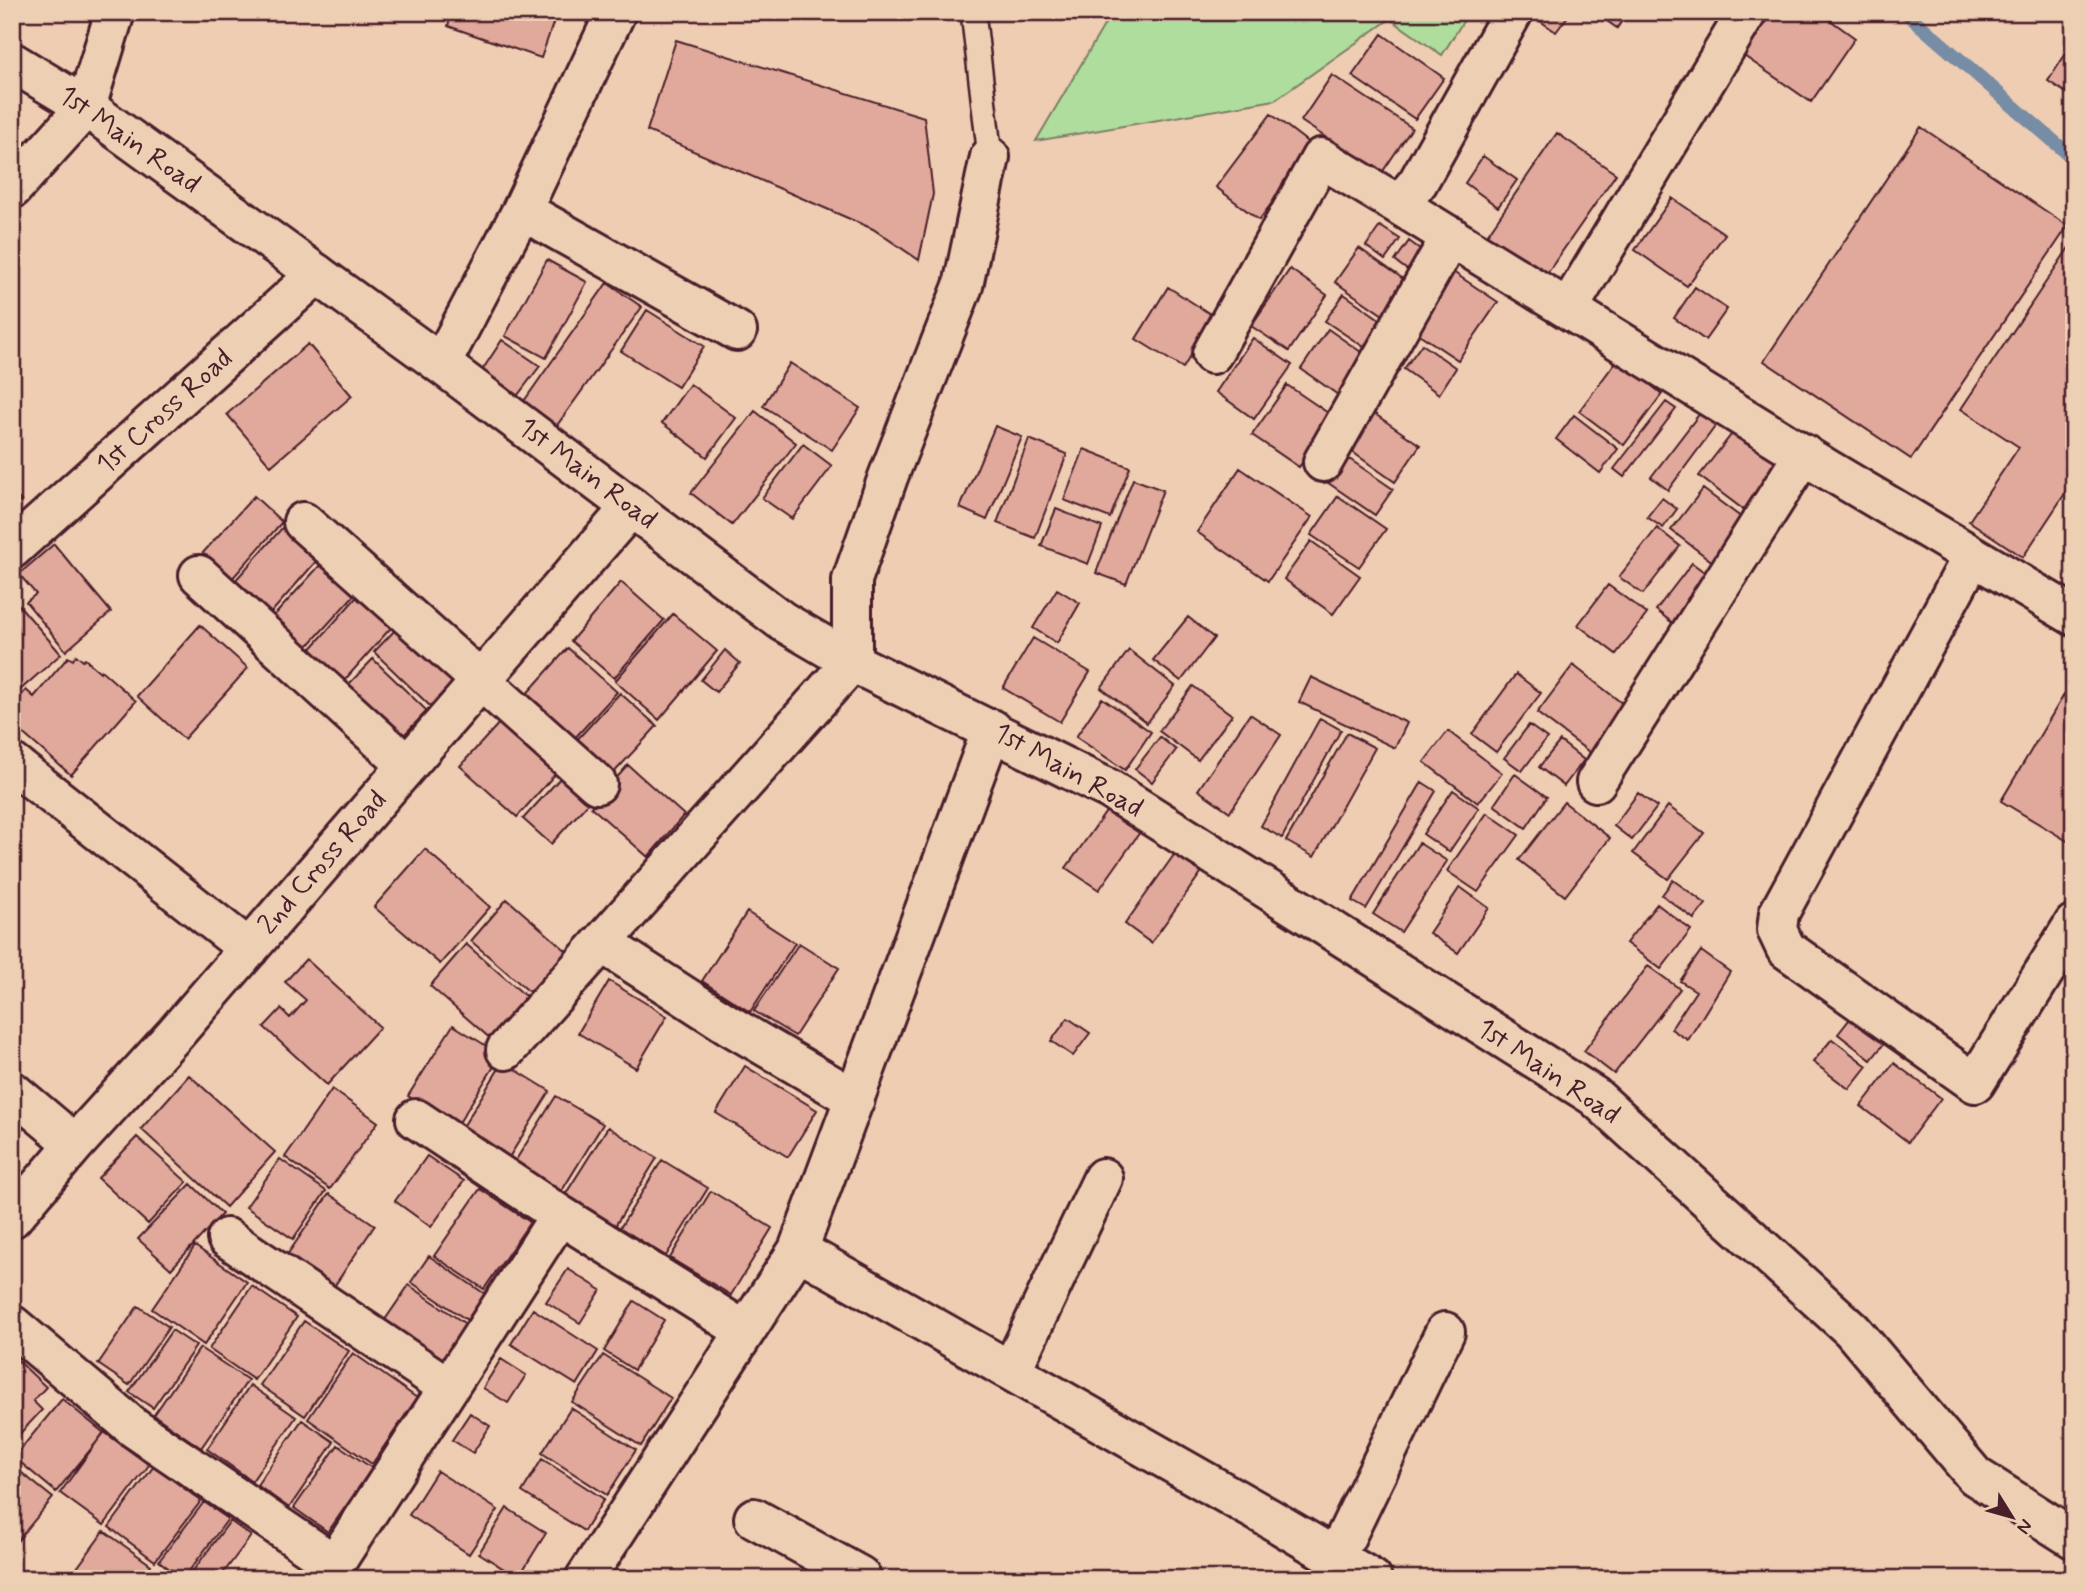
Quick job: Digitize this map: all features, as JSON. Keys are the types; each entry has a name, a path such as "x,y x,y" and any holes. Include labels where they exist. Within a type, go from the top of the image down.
{"street":[{"path":"12,189 86,107 115,12"},
{"path":"441,364 522,210 616,12"},
{"path":"1399,205 1418,182 1513,12"},
{"path":"1568,309 1747,12"},
{"name":"1st Main Road","path":"12,62 86,107 441,364 782,621 852,662 1109,789 1594,1096 1852,1330 1975,1476 2074,1539"},
{"path":"506,1050 852,662 852,580 888,477 963,286 990,157"},
{"path":"1212,354 1321,158 2074,616"},
{"path":"522,210 737,331"},
{"path":"1323,461 1451,236"},
{"name":"1st Cross Road","path":"12,550 317,274"},
{"path":"1596,782 1804,454"},
{"name":"2nd Cross Road","path":"12,1218 75,1144 176,1034 631,507"},
{"path":"303,522 597,784"},
{"path":"1972,556 1779,913 1777,930 1786,949 1975,1083 2074,924"},
{"path":"199,575 407,765"},
{"path":"585,1579 798,1250 992,729"},
{"path":"12,763 249,949"},
{"path":"602,943 729,1025 855,1099"},
{"path":"12,1091 75,1144"},
{"path":"416,1119 559,1215 745,1331"},
{"path":"1011,1371 1103,1178"},
{"path":"12,1325 134,1428 330,1572 559,1215"},
{"path":"227,1238 448,1387"},
{"path":"798,1250 1372,1579"},
{"path":"1336,1557 1445,1332"},
{"path":"754,1518 860,1576 860,1579"}],"lane":[{"path":"973,12 990,157"}],"green space":[{"path":"1112,12 1469,12 1442,55 1390,19 1275,100 1036,141"}],"building":[{"path":"452,12 557,12 541,58 448,26"},
{"path":"1571,12 1556,32 1530,14"},
{"path":"1594,12 1628,12 1617,28"},
{"path":"1755,12 1819,12 1855,38 1811,102 1731,47"},
{"path":"1382,34 1444,78 1415,119 1352,76"},
{"path":"676,40 924,117 933,194 919,260 873,229 647,131"},
{"path":"2074,41 2074,98 2048,81"},
{"path":"1332,75 1412,128 1381,174 1301,121"},
{"path":"1271,114 1314,147 1259,220 1216,187"},
{"path":"1921,127 2068,226 1911,459 1764,361"},
{"path":"1557,133 1616,174 1541,282 1483,241"},
{"path":"1483,156 1517,180 1498,207 1465,183"},
{"path":"1672,198 1725,234 1687,286 1635,250"},
{"path":"1380,226 1400,239 1385,260 1366,246"},
{"path":"2074,240 2074,480 2023,557 1969,521 2019,447 1961,409"},
{"path":"1409,241 1428,255 1414,275 1395,261"},
{"path":"1359,248 1409,283 1386,317 1335,282"},
{"path":"547,260 587,282 546,358 505,336"},
{"path":"1290,269 1327,295 1289,351 1251,326"},
{"path":"1453,272 1498,302 1458,360 1413,330"},
{"path":"607,283 642,307 555,428 522,404"},
{"path":"1168,287 1215,317 1183,368 1136,339"},
{"path":"1695,287 1727,309 1705,340 1674,318"},
{"path":"1344,294 1388,325 1370,351 1325,321"},
{"path":"647,310 704,346 678,387 621,351"},
{"path":"1328,329 1371,359 1344,399 1301,369"},
{"path":"1253,338 1292,365 1254,419 1216,392"},
{"path":"502,340 540,366 514,400 481,372"},
{"path":"308,344 352,396 271,466 227,414"},
{"path":"1422,344 1456,368 1439,394 1404,369"},
{"path":"1618,359 1662,394 1624,445 1579,411"},
{"path":"790,363 860,408 832,450 763,406"},
{"path":"690,384 736,418 707,457 662,423"},
{"path":"1287,385 1334,417 1299,467 1252,435"},
{"path":"1666,402 1676,409 1624,477 1614,469"},
{"path":"1704,408 1720,420 1668,490 1651,477"},
{"path":"1369,410 1420,445 1395,482 1344,446"},
{"path":"755,411 796,443 732,525 691,493"},
{"path":"1574,415 1618,449 1600,473 1556,439"},
{"path":"995,426 1022,437 987,520 960,508"},
{"path":"1735,430 1784,467 1748,513 1699,476"},
{"path":"1029,439 1067,454 1035,538 997,523"},
{"path":"803,444 832,466 792,519 762,498"},
{"path":"1084,449 1130,467 1110,518 1064,500"},
{"path":"1342,454 1393,489 1375,515 1324,480"},
{"path":"1240,468 1312,517 1268,581 1197,532"},
{"path":"1133,479 1163,490 1126,584 1096,573"},
{"path":"1703,489 1746,521 1714,563 1671,530"},
{"path":"12,492 21,501 12,509"},
{"path":"254,496 282,522 230,581 201,555"},
{"path":"1338,496 1386,529 1359,567 1311,535"},
{"path":"1662,498 1677,509 1663,528 1647,517"},
{"path":"1056,509 1102,527 1088,564 1041,546"},
{"path":"283,527 319,558 270,614 234,582"},
{"path":"1657,528 1680,546 1643,594 1619,577"},
{"path":"1311,541 1360,576 1333,614 1284,579"},
{"path":"54,544 111,612 66,651 26,602 36,594 19,574"},
{"path":"322,563 356,593 306,648 272,618"},
{"path":"1692,563 1711,577 1674,624 1656,610"},
{"path":"621,582 664,620 614,678 571,641"},
{"path":"1608,585 1647,614 1616,654 1578,625"},
{"path":"1057,589 1080,603 1057,643 1033,628"},
{"path":"362,591 396,622 342,683 308,652"},
{"path":"12,597 61,654 20,690 12,681"},
{"path":"673,614 717,651 659,720 615,681"},
{"path":"1188,617 1214,638 1181,681 1153,660"},
{"path":"200,625 248,668 184,739 137,696"},
{"path":"399,626 456,679 430,706 374,652"},
{"path":"1033,638 1090,672 1060,722 1003,688"},
{"path":"568,648 617,692 572,741 523,698"},
{"path":"725,650 740,663 716,692 701,680"},
{"path":"1129,650 1175,686 1147,723 1101,688"},
{"path":"76,655 100,672 101,670 136,701 71,775 12,724 12,706 26,690 34,697 68,657 73,660"},
{"path":"373,659 427,711 401,738 346,687"},
{"path":"1573,665 1628,708 1592,754 1537,713"},
{"path":"1516,674 1541,693 1496,752 1472,734"},
{"path":"1311,677 1407,723 1395,748 1299,702"},
{"path":"2074,678 2074,845 2001,801"},
{"path":"1193,686 1232,715 1198,760 1159,731"},
{"path":"620,693 657,726 610,777 573,744"},
{"path":"1102,698 1151,732 1125,770 1076,737"},
{"path":"1250,714 1281,735 1230,812 1198,790"},
{"path":"1320,718 1341,730 1282,838 1261,826"},
{"path":"501,721 557,772 517,817 460,766"},
{"path":"1529,725 1547,738 1522,771 1504,758"},
{"path":"1448,731 1502,773 1478,803 1424,762"},
{"path":"1347,733 1375,748 1314,857 1286,841"},
{"path":"1160,737 1176,750 1152,782 1135,769"},
{"path":"1560,741 1584,760 1564,786 1539,767"},
{"path":"628,765 684,815 648,857 591,807"},
{"path":"1515,774 1547,797 1526,828 1494,805"},
{"path":"562,776 590,801 551,844 523,819"},
{"path":"1422,782 1436,791 1366,909 1352,901"},
{"path":"1453,790 1479,808 1449,852 1423,834"},
{"path":"1638,793 1657,807 1632,840 1614,826"},
{"path":"1564,802 1610,838 1565,896 1519,860"},
{"path":"1668,806 1704,833 1668,879 1633,853"},
{"path":"1108,809 1140,832 1099,890 1066,868"},
{"path":"1487,813 1519,835 1478,892 1447,871"},
{"path":"1419,843 1447,861 1401,932 1373,914"},
{"path":"425,849 490,907 440,964 374,907"},
{"path":"1176,852 1203,870 1151,943 1125,924"},
{"path":"1673,880 1706,904 1694,919 1662,895"},
{"path":"1460,887 1489,908 1458,953 1429,933"},
{"path":"507,899 569,953 533,995 471,941"},
{"path":"1657,904 1691,930 1661,969 1626,943"},
{"path":"747,912 795,943 750,1012 702,981"},
{"path":"799,943 839,968 795,1036 754,1011"},
{"path":"466,944 528,998 492,1040 430,986"},
{"path":"1701,951 1730,972 1688,1040 1671,1029 1696,991 1680,981"},
{"path":"306,959 380,1027 327,1085 264,1027 281,1009 290,1018 306,1000 285,982"},
{"path":"1648,966 1680,989 1614,1074 1584,1051"},
{"path":"609,981 667,1016 636,1068 578,1033"},
{"path":"1853,1015 1886,1041 1871,1060 1838,1034"},
{"path":"1068,1018 1090,1033 1073,1056 1051,1041"},
{"path":"453,1025 501,1055 457,1126 408,1096"},
{"path":"1832,1039 1867,1066 1849,1089 1813,1062"},
{"path":"503,1062 550,1091 508,1159 461,1130"},
{"path":"1894,1063 1941,1098 1908,1142 1861,1106"},
{"path":"745,1066 817,1110 788,1157 716,1113"},
{"path":"189,1075 275,1152 226,1207 141,1129"},
{"path":"332,1089 378,1122 330,1189 285,1157"},
{"path":"556,1096 603,1124 561,1192 514,1163"},
{"path":"608,1127 657,1158 615,1226 565,1195"},
{"path":"137,1137 187,1182 148,1224 98,1178"},
{"path":"427,1156 464,1181 431,1227 395,1201"},
{"path":"280,1159 326,1191 293,1239 246,1207"},
{"path":"662,1160 708,1188 666,1256 620,1228"},
{"path":"191,1184 222,1214 171,1269 138,1239"},
{"path":"480,1189 530,1222 484,1289 434,1256"},
{"path":"711,1191 772,1228 731,1295 670,1258"},
{"path":"329,1194 375,1225 331,1291 285,1258"},
{"path":"195,1246 247,1282 204,1345 152,1309"},
{"path":"429,1256 485,1294 467,1320 411,1282"},
{"path":"568,1269 601,1290 580,1323 546,1302"},
{"path":"409,1285 467,1325 438,1366 380,1327"},
{"path":"252,1286 297,1317 254,1380 209,1349"},
{"path":"634,1301 664,1320 634,1370 604,1351"},
{"path":"138,1306 169,1327 129,1385 98,1364"},
{"path":"533,1309 598,1351 577,1385 511,1344"},
{"path":"304,1321 349,1351 305,1416 260,1385"},
{"path":"172,1330 196,1346 153,1408 129,1392"},
{"path":"200,1348 248,1380 201,1448 154,1415"},
{"path":"353,1353 417,1398 372,1464 308,1419"},
{"path":"12,1355 46,1387 33,1401 42,1410 13,1441"},
{"path":"603,1355 671,1398 641,1446 572,1402"},
{"path":"501,1359 526,1375 508,1403 483,1388"},
{"path":"250,1385 296,1417 252,1481 207,1449"},
{"path":"62,1399 104,1433 56,1492 14,1457"},
{"path":"571,1408 636,1450 607,1495 542,1453"},
{"path":"470,1413 490,1426 473,1453 452,1440"},
{"path":"302,1420 334,1442 289,1508 257,1485"},
{"path":"104,1432 149,1465 104,1525 60,1493"},
{"path":"338,1445 372,1468 328,1532 294,1508"},
{"path":"542,1459 604,1499 584,1531 522,1492"},
{"path":"12,1465 53,1498 14,1545 12,1543"},
{"path":"154,1466 201,1501 155,1561 109,1527"},
{"path":"437,1471 498,1510 469,1554 409,1515"},
{"path":"204,1502 228,1519 183,1579 159,1561"},
{"path":"507,1508 546,1533 518,1578 479,1553"},
{"path":"230,1521 251,1536 219,1579 187,1579"},
{"path":"104,1531 151,1565 141,1579 69,1579"}],"waterway":[{"path":"1905,12 2074,159"}]}
